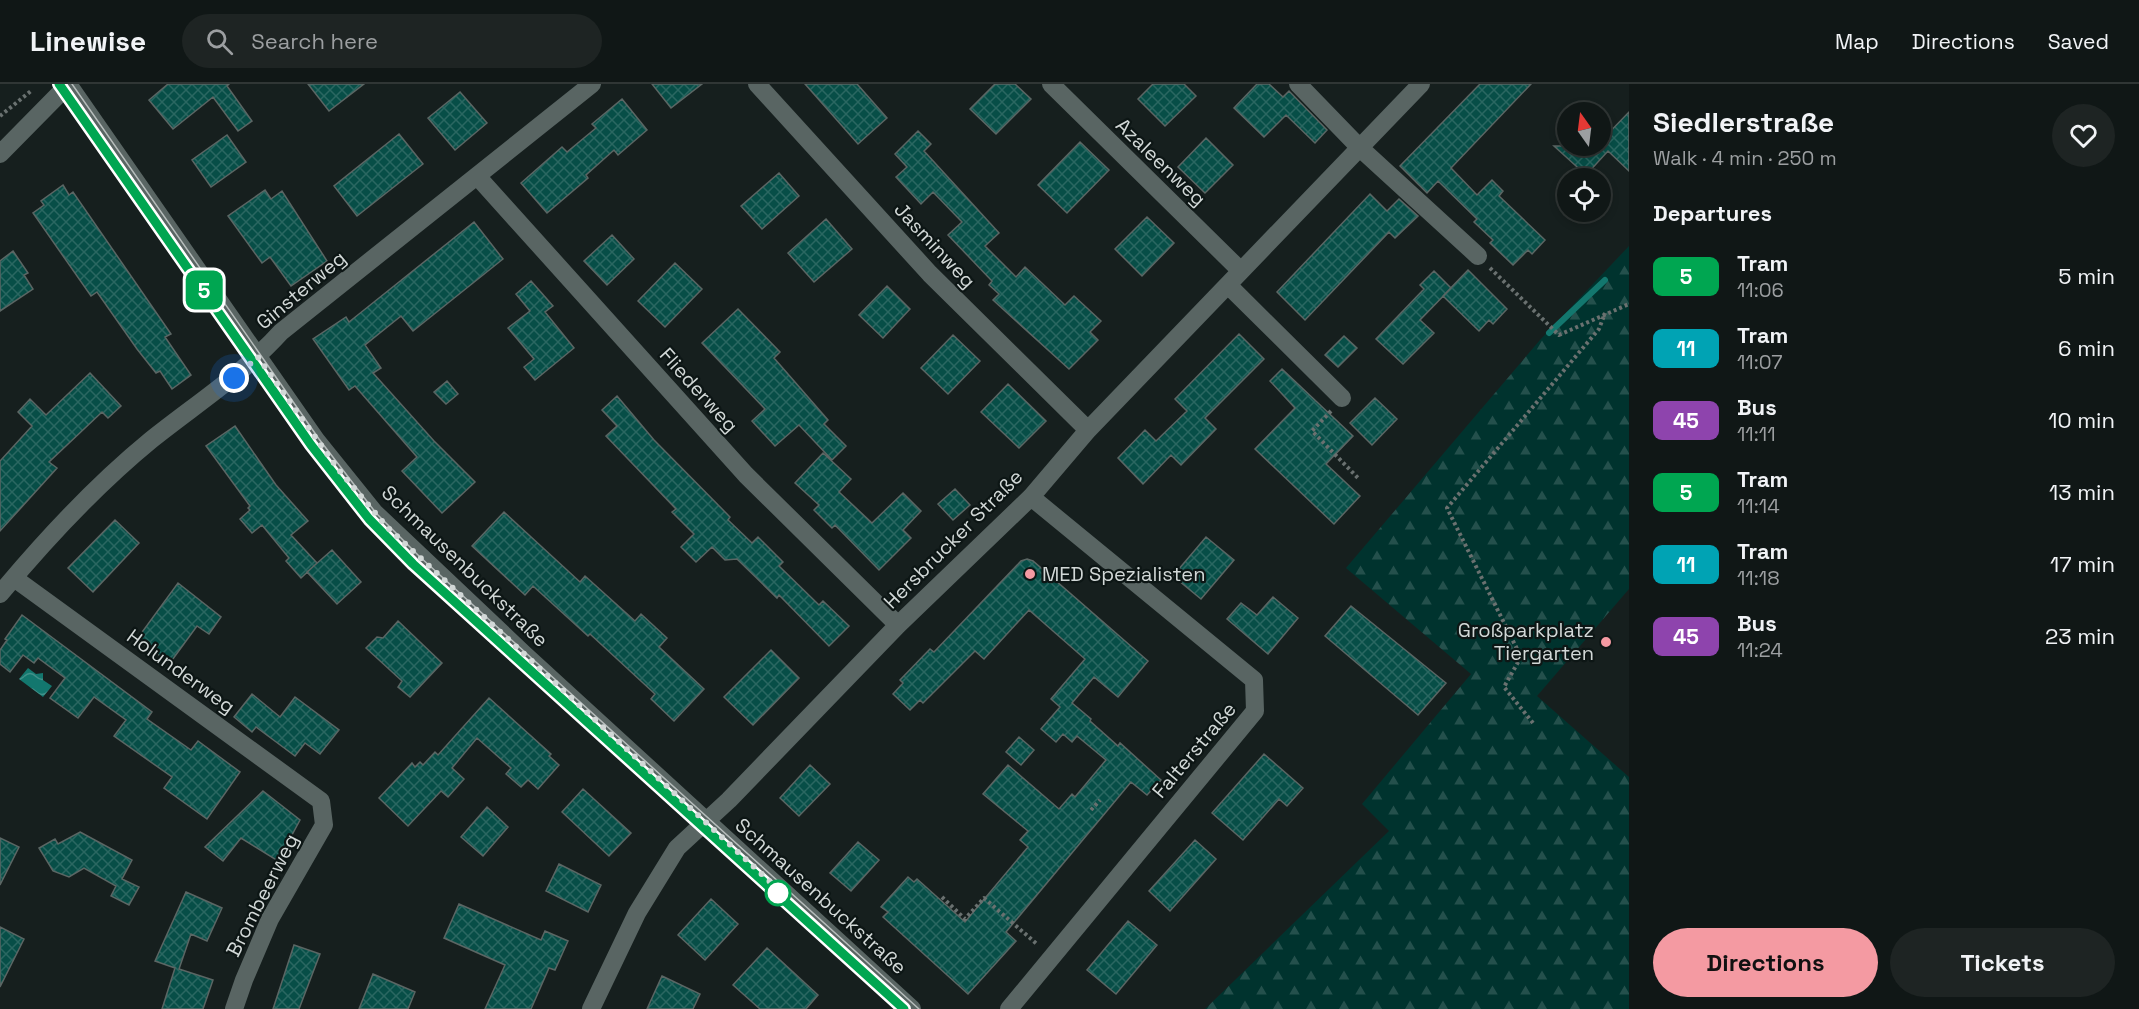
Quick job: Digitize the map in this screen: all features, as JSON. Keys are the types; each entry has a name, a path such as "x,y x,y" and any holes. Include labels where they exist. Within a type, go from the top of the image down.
{"street":[{"path":"0,154 68,84"},
{"name":"Schmausenbuckstraße","path":"68,84 338,469 387,527 705,822 912,1009"},
{"name":"Ginsterweg","path":"0,594 124,464 258,357 281,332 592,84"},
{"name":"Jasminweg","path":"757,84 930,274 1088,430"},
{"name":"Azaleenweg","path":"1051,84 1241,271"},
{"path":"1298,84 1360,148 1478,256"},
{"name":"Hersbrucker Straße","path":"591,1009 621,944 676,848 705,822 898,625 1031,497 1088,430 1421,84"},
{"name":"Fliederweg","path":"477,176 746,476 898,625"},
{"path":"1228,285 1342,398"},
{"name":"Falterstraße","path":"1009,1009 1256,711 1254,680 1031,497"},
{"name":"Holunderweg","path":"14,578 321,801"},
{"name":"Brombeerweg","path":"234,1009 243,980 270,919 324,825 321,801"}],"path":[{"path":"0,116 31,91"},
{"path":"1478,256 1559,335 1629,304"},
{"path":"1533,723 1504,687 1521,657 1447,508 1599,329 1605,313"},
{"path":"1342,398 1312,431 1359,479"},
{"path":"1091,810 1100,800"},
{"path":"942,897 965,919 984,898 1052,957"}],"green space":[{"path":"1629,246 1629,589 1537,696 1629,777 1629,1009 1205,1009 1389,831 1362,804 1471,674 1346,568 1540,340"}],"water":[{"path":"28,668 36,674 43,673 43,680 52,686 43,697 19,679"}],"building":[{"path":"168,84 229,84 227,86 252,121 238,131 213,97 173,129 149,100"},
{"path":"308,84 364,84 329,111"},
{"path":"652,84 702,84 671,108"},
{"path":"805,84 857,84 887,118 858,144"},
{"path":"995,84 1015,84 1031,99 996,134 970,109"},
{"path":"1153,84 1184,84 1196,96 1165,126 1138,99"},
{"path":"1257,84 1269,84 1283,97 1289,91 1327,130 1315,143 1286,115 1264,137 1234,108"},
{"path":"1480,84 1531,84 1451,168 1477,195 1492,180 1503,191 1499,196 1545,240 1532,254 1528,250 1513,265 1490,243 1493,240 1474,222 1477,219 1438,181 1427,193 1400,166"},
{"path":"460,92 487,123 455,150 428,118"},
{"path":"622,99 647,130 618,155 614,150 586,175 588,178 547,213 521,183 562,147 567,152 596,128 592,124"},
{"path":"1629,112 1629,171 1611,154 1611,131"},
{"path":"918,131 931,144 924,151 999,233 985,246 1016,277 1025,267 1065,305 1074,296 1101,321 1090,332 1098,340 1069,369 993,300 999,294 989,285 992,281 948,235 962,222 933,192 921,204 896,177 907,167 895,154"},
{"path":"399,134 423,164 357,216 334,186"},
{"path":"227,135 246,162 211,187 192,160"},
{"path":"1206,138 1233,165 1205,193 1178,167"},
{"path":"1080,142 1109,170 1067,213 1038,185"},
{"path":"1565,156 1603,156 1592,168 1578,168"},
{"path":"779,173 799,196 762,229 741,206"},
{"path":"63,185 69,195 73,192 171,334 165,337 191,375 172,389 160,371 156,373 137,349 97,292 91,296 33,213 44,205 41,201"},
{"path":"265,190 271,199 282,191 327,261 291,286 270,257 262,263 228,216"},
{"path":"1370,194 1387,211 1399,199 1418,216 1395,238 1389,232 1305,320 1277,292"},
{"path":"1147,217 1174,243 1142,276 1115,249"},
{"path":"826,219 852,249 814,282 788,253"},
{"path":"474,222 503,259 413,331 401,316 365,345 381,368 373,373 434,441 475,482 442,513 402,471 417,457 355,386 349,390 313,339 346,317 349,322"},
{"path":"612,235 634,259 607,285 584,261"},
{"path":"13,251 28,273 24,275 33,289 0,311 0,261"},
{"path":"675,263 702,289 665,327 638,301"},
{"path":"1468,270 1507,309 1493,324 1489,320 1479,331 1443,296"},
{"path":"1434,271 1451,288 1420,320 1434,333 1403,364 1376,339 1424,289 1420,285"},
{"path":"531,281 553,306 545,312 574,348 535,380 524,367 534,359 508,328 530,311 516,294"},
{"path":"887,286 910,309 883,338 859,315"},
{"path":"738,309 780,352 774,358 828,420 824,424 846,446 832,460 799,425 775,446 752,421 765,409 702,343"},
{"path":"1239,334 1264,359 1205,418 1216,429 1181,465 1171,455 1143,484 1118,458 1145,430 1156,441 1187,411 1175,399"},
{"path":"953,335 980,361 948,394 921,368"},
{"path":"1344,336 1357,348 1338,367 1325,355"},
{"path":"1282,369 1353,436 1326,464 1360,496 1334,524 1255,449 1295,408 1270,381"},
{"path":"90,373 121,406 108,418 102,412 49,462 57,468 0,531 0,461 32,426 18,412 30,399 46,415"},
{"path":"447,381 458,394 446,404 434,392"},
{"path":"1008,384 1046,421 1019,448 981,412"},
{"path":"617,396 654,440 730,517 728,520 752,543 758,537 783,562 779,566 819,605 823,601 849,626 829,646 779,595 777,598 737,559 725,560 712,547 696,562 681,547 694,534 672,512 676,509 606,436 617,426 602,410"},
{"path":"1375,398 1397,419 1372,445 1350,423"},
{"path":"235,426 276,485 308,521 291,535 317,563 301,578 286,561 289,558 262,525 252,533 240,519 250,510 248,508 250,506 206,446"},
{"path":"823,453 851,479 839,492 872,523 903,493 921,511 903,530 911,538 879,570 835,525 832,528 814,510 819,505 795,483"},
{"path":"955,489 970,505 953,520 938,504"},
{"path":"504,512 580,582 585,576 635,621 641,614 667,638 659,647 704,689 674,721 651,699 655,694 590,634 588,636 533,586 525,595 472,546"},
{"path":"115,520 139,543 93,592 68,568"},
{"path":"1206,537 1234,560 1201,599 1173,576"},
{"path":"332,550 361,582 337,604 307,572"},
{"path":"1027,559 1033,561 1148,661 1118,697 1094,677 1072,703 1118,746 1120,743 1161,780 1147,795 1131,782 1006,932 1016,941 968,994 883,917 888,912 881,907 908,877 914,882 917,879 965,922 1028,847 1020,840 1028,831 983,794 1008,765 1059,809 1072,794 1075,797 1106,760 1077,736 1072,742 1063,734 1056,742 1041,729 1060,707 1051,699 1085,659 1029,610 984,659 975,651 923,703 920,700 910,710 893,694 903,683 900,680 930,649 934,652 1021,561"},
{"path":"178,583 221,617 209,634 197,626 170,663 137,639"},
{"path":"1273,597 1298,618 1268,654 1227,619 1241,603 1257,615"},
{"path":"1351,606 1446,683 1418,715 1325,636"},
{"path":"22,615 152,712 147,719 191,750 198,741 240,772 207,819 164,788 172,777 114,736 126,720 94,697 78,718 50,698 65,678 38,658 34,663 23,655 10,672 0,664 0,650"},
{"path":"398,621 442,663 410,697 398,687 402,681 366,648 377,637 383,638"},
{"path":"771,650 799,678 753,725 724,697"},
{"path":"252,694 280,717 295,697 339,730 320,754 305,743 295,756 256,727 252,732 234,717"},
{"path":"489,698 551,754 549,756 559,765 538,789 528,780 521,787 506,774 511,768 477,738 452,768 464,779 448,797 441,791 408,826 379,798 412,763 415,767 420,762 423,765 435,752 438,755"},
{"path":"1019,737 1034,750 1021,765 1006,752"},
{"path":"1264,754 1303,788 1287,806 1279,799 1243,840 1212,813"},
{"path":"810,765 830,784 799,816 780,798"},
{"path":"583,789 631,833 609,856 562,812"},
{"path":"263,791 300,820 278,861 241,838 223,861 205,847"},
{"path":"487,807 508,827 483,856 461,837"},
{"path":"80,832 132,860 122,879 139,887 129,905 111,896 116,886 84,868 69,877 53,871 39,848 55,839 58,844"},
{"path":"0,838 19,847 0,885"},
{"path":"1195,840 1216,859 1170,911 1149,891"},
{"path":"858,842 879,860 851,891 830,873"},
{"path":"559,864 601,885 588,912 546,891"},
{"path":"186,892 222,908 207,941 191,934 179,969 213,980 203,1009 162,1009 175,968 155,961"},
{"path":"711,899 738,924 705,960 678,935"},
{"path":"459,904 541,940 545,931 568,941 555,970 549,968 531,1009 485,1009 505,965 444,938"},
{"path":"1128,921 1157,945 1116,994 1087,970"},
{"path":"0,927 24,939 0,987"},
{"path":"294,945 320,954 299,1009 273,1009"},
{"path":"767,948 818,995 806,1009 760,1009 733,985"},
{"path":"373,974 415,992 408,1009 359,1009"},
{"path":"662,976 700,994 693,1009 647,1009"}],"waterway":[{"path":"1549,333 1605,280"}],"tram line":[{"path":"59,84 311,445 369,519 413,564 562,699"},
{"name":"5","path":"59,84 311,445 369,519 413,564 703,824 904,1009"},
{"path":"72,84 319,439 376,513 420,557 919,1009"},
{"path":"824,936 904,1009"}],"place":[{"name":"MED Spezialisten","path":"1030,574"},
{"name":"Großparkplatz Tiergarten","path":"1606,642"}],"route":[{"path":"234,378 258,357 338,469 387,527 780,891 778,893"}]}
